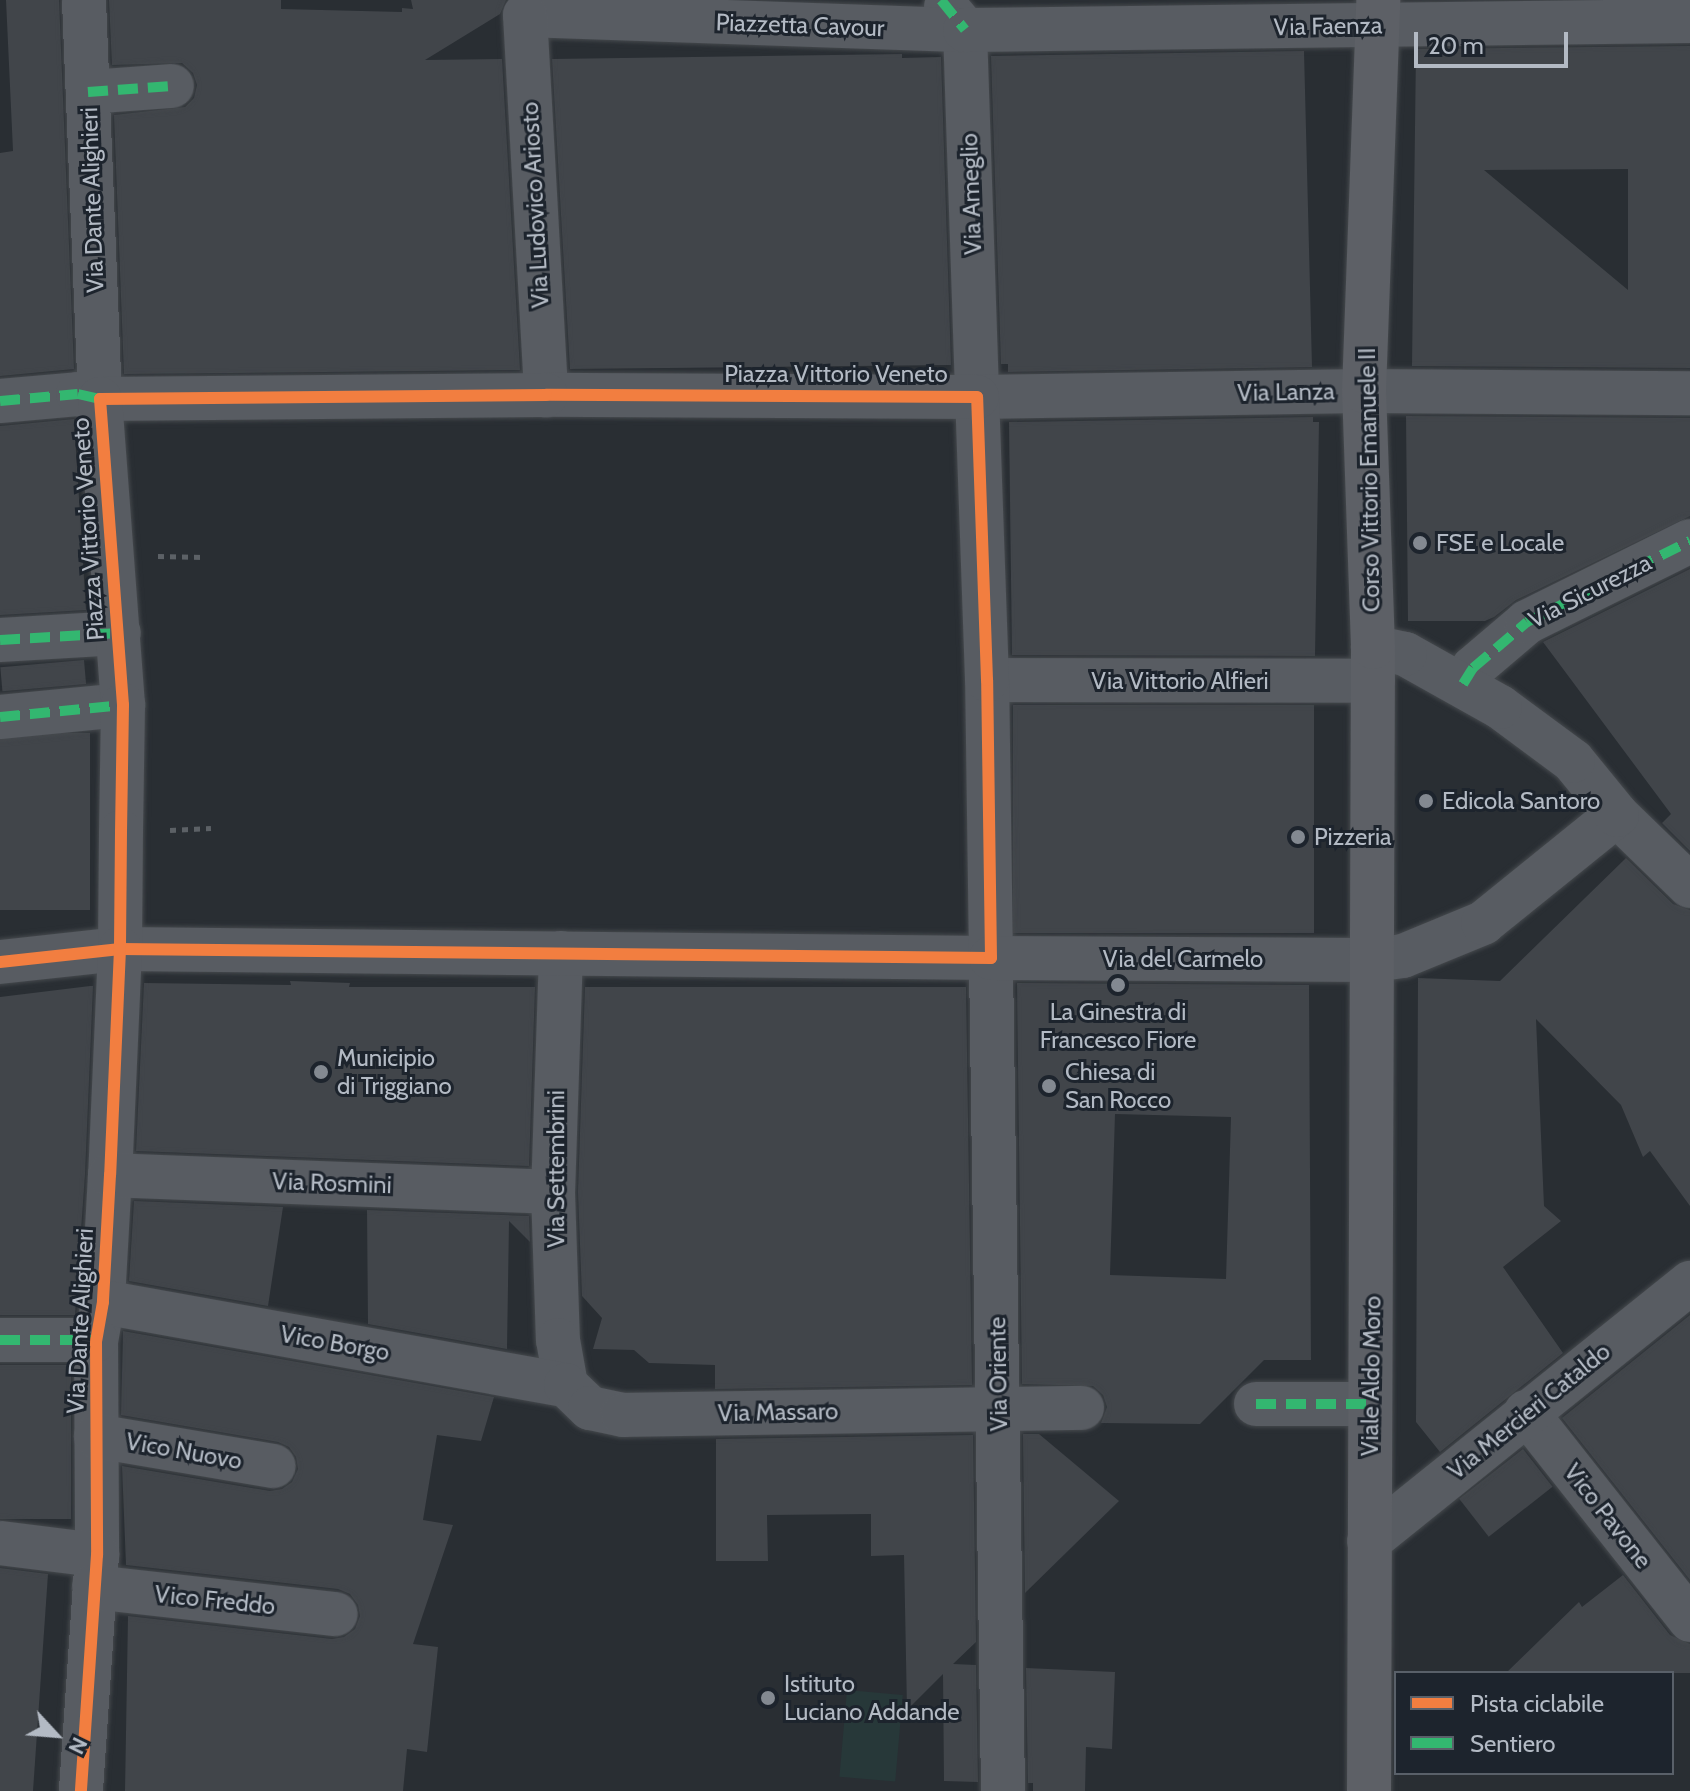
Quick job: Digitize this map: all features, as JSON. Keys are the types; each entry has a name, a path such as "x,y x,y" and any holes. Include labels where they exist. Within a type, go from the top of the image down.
{"street":[{"name":"Via Dante Alighieri","path":"84,0 100,399"},
{"name":"Piazzetta Cavour","path":"540,8 953,15"},
{"name":"Via Ludovico Ariosto","path":"540,8 546,395"},
{"name":"Via Faenza","path":"953,15 1378,13 1690,21"},
{"name":"Corso Vittorio Emanuele II","path":"1374,960 1373,664 1364,391 1378,13"},
{"name":"Via Ameglio","path":"953,15 977,397"},
{"path":"88,92 172,86"},
{"name":"Via Lanza","path":"977,397 1364,391 1690,393"},
{"path":"0,401 78,394 100,399"},
{"name":"Piazza Vittorio Veneto","path":"120,949 123,705 100,399 546,395 977,397 987,680 991,958"},
{"name":"Via Sicurezza","path":"1463,684 1473,668 1527,622 1690,542"},
{"path":"0,640 119,633"},
{"name":"Via Vittorio Alfieri","path":"987,680 1373,664 1405,654 1463,684 1573,761 1617,815 1690,886"},
{"path":"0,717 123,705"},
{"name":"Via del Carmelo","path":"991,958 1374,960 1403,956 1483,923 1617,815"},
{"name":"Via Dante Alighieri","path":"81,1791 96,1571 100,1321 120,949"},
{"path":"0,962 120,949 991,958"},
{"name":"Via Settembrini","path":"561,953 553,1192 558,1340 566,1385"},
{"name":"Via Oriente","path":"991,958 1003,1791"},
{"name":"Viale Aldo Moro","path":"1369,1791 1374,960"},
{"name":"Via Rosmini","path":"110,1175 553,1192"},
{"name":"Via Mercieri Cataldo","path":"1369,1541 1690,1283"},
{"name":"Vico Borgo","path":"0,1340 100,1321 566,1385"},
{"name":"Via Massaro","path":"566,1385 590,1408 623,1415 1082,1408"},
{"path":"1256,1404 1370,1404"},
{"name":"Vico Pavone","path":"1526,1412 1690,1620"},
{"name":"Vico Nuovo","path":"96,1436 273,1466"},
{"name":"Vico Freddo","path":"0,1543 96,1571 335,1614"}],"shaded area":[{"path":"847,1690 903,1695 895,1782 839,1777"}],"building":[{"path":"6,0 59,0 74,369 0,376 0,153 13,151"},
{"path":"109,0 281,0 281,9 402,12 402,8 413,9 411,0 506,0 500,14 425,60 502,59 520,370 124,374 114,115 185,107 194,98 197,85 193,73 182,63 112,65"},
{"path":"1690,46 1690,368 1412,366 1416,49","holes":["1628,169 1628,290 1484,170"]},
{"path":"1304,51 1312,367 1008,372 1008,364 1001,364 991,56"},
{"path":"902,54 902,58 941,57 951,365 570,369 552,59"},
{"path":"1406,416 1690,418 1690,516 1516,600 1485,621 1408,621"},
{"path":"1313,417 1313,422 1319,422 1315,656 1012,655 1009,422"},
{"path":"74,419 86,610 0,615 0,426"},
{"path":"1690,569 1690,851 1662,823 1671,814 1543,642"},
{"path":"84,660 86,684 2,691 0,667"},
{"path":"1013,705 1314,705 1314,933 1013,933"},
{"path":"0,733 90,733 90,910 0,910"},
{"path":"1626,858 1673,904 1690,910 1690,1206 1650,1151 1643,1157 1621,1105 1536,1019 1544,1206 1561,1221 1503,1267 1563,1353 1440,1452 1416,1422 1418,978 1500,981"},
{"name":"Municipio di Triggiano","path":"290,981 350,983 349,987 535,987 529,1166 136,1151 144,983 291,985"},
{"path":"1017,983 1309,985 1311,1360 1264,1360 1200,1424 1101,1423 1107,1407 1103,1395 1093,1386 1022,1384","holes":["1115,1114 1231,1117 1226,1279 1110,1275"]},
{"path":"93,986 75,1315 0,1315 0,997"},
{"path":"585,987 966,987 972,1385 715,1389 715,1365 649,1363 634,1350 593,1349 602,1318 582,1296 578,1192"},
{"path":"134,1201 283,1207 268,1306 129,1281"},
{"path":"367,1210 529,1216 530,1242 509,1221 507,1349 368,1324"},
{"path":"1690,1315 1690,1580 1562,1418"},
{"path":"123,1331 494,1397 481,1441 437,1435 423,1520 453,1525 413,1644 438,1647 427,1752 407,1749 403,1791 125,1791 128,1616 332,1639 344,1637 355,1629 360,1616 358,1605 350,1594 338,1589 126,1565 122,1466 270,1491 282,1489 292,1482 298,1469 296,1457 289,1447 278,1442 121,1415"},
{"path":"0,1365 71,1365 71,1519 0,1519"},
{"path":"1023,1434 1039,1434 1119,1501 1025,1593"},
{"path":"973,1435 976,1642 953,1664 976,1665 978,1782 944,1781 943,1674 907,1710 904,1555 871,1556 871,1514 767,1515 768,1561 716,1561 716,1439"},
{"path":"1523,1449 1553,1487 1489,1537 1459,1499"},
{"path":"0,1568 48,1574 33,1791 0,1791"},
{"path":"1623,1575 1670,1635 1690,1644 1690,1673 1508,1671 1579,1602 1582,1607"},
{"path":"1026,1668 1115,1672 1112,1749 1086,1747 1085,1791 1033,1791 1033,1783 1028,1783"}],"marked path":[{"path":"941,0 965,30"},
{"path":"88,92 172,86"},
{"path":"0,401 78,394 100,399"},
{"path":"1463,684 1473,668 1527,622 1690,541"},
{"path":"0,640 119,633"},
{"path":"0,717 123,705"},
{"path":"0,1340 96,1340"},
{"path":"1256,1404 1370,1404"}],"cycle path":[{"path":"0,962 120,949 991,958 987,680 977,397 546,395 100,399 123,705 120,949 103,1302 96,1340 97,1555 81,1791"}],"place":[{"name":"FSE e Locale","path":"1420,543"},
{"name":"Edicola Santoro","path":"1426,801"},
{"name":"Pizzeria","path":"1298,837"},
{"name":"La Ginestra di Francesco Fiore","path":"1118,985"},
{"name":"Municipio di Triggiano","path":"321,1072"},
{"name":"Chiesa di San Rocco","path":"1049,1086"},
{"name":"Istituto Luciano Addande","path":"768,1698"}]}
